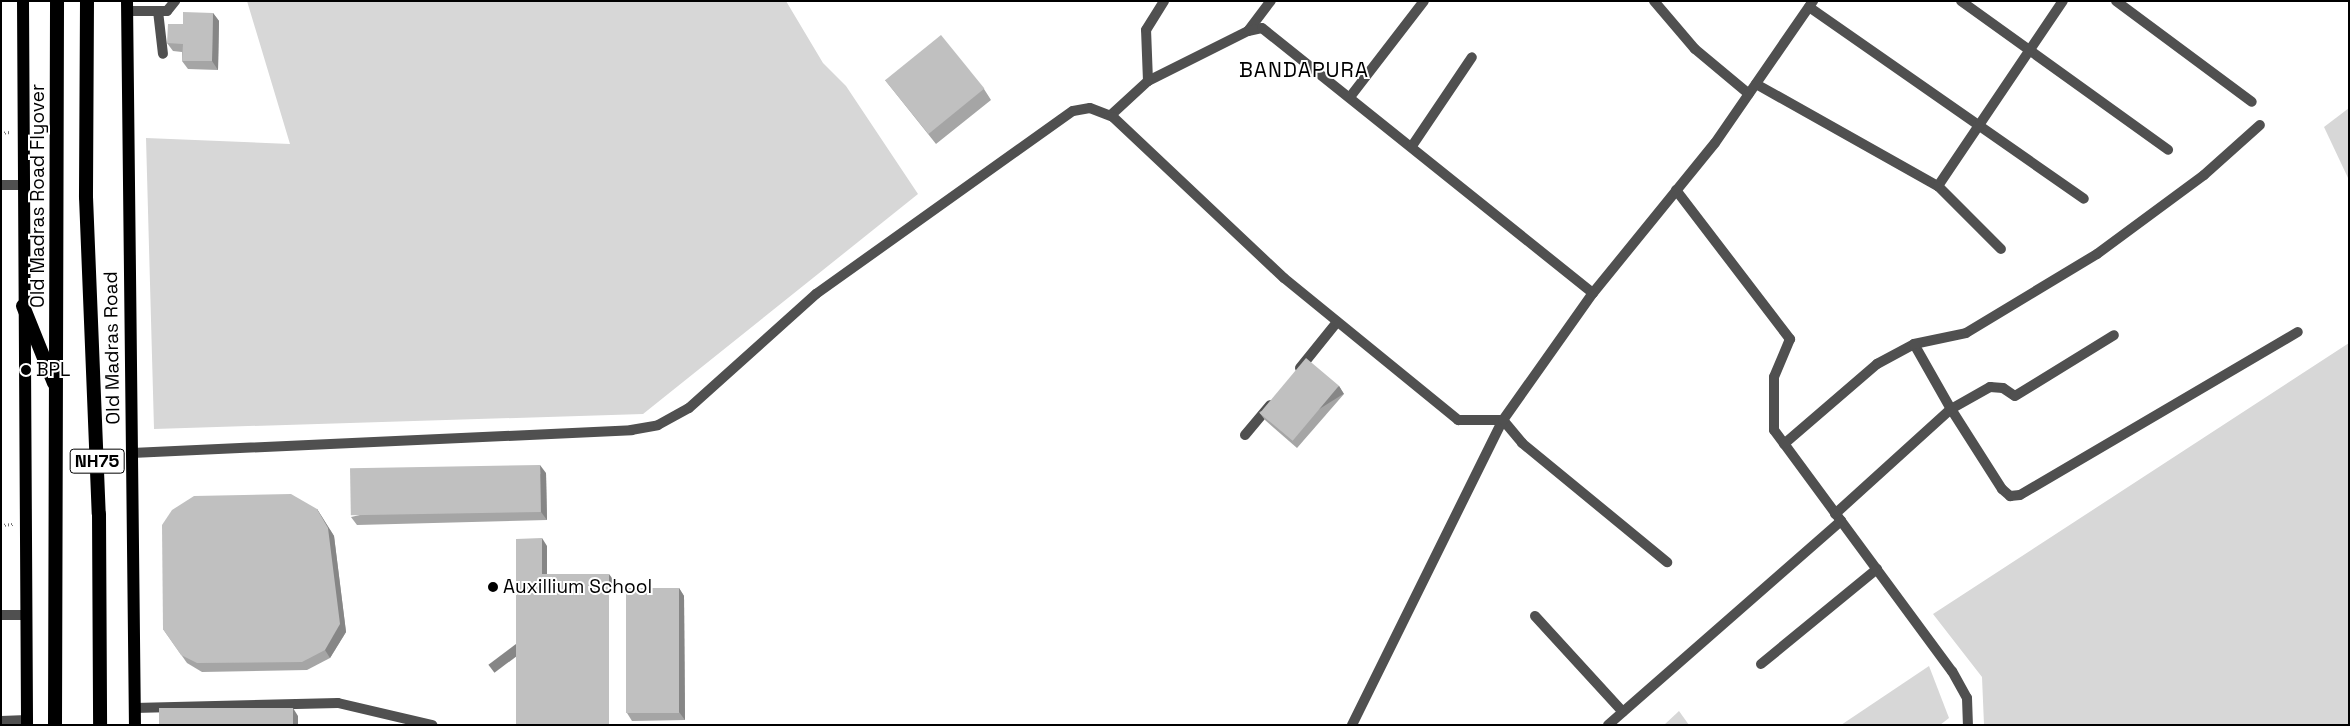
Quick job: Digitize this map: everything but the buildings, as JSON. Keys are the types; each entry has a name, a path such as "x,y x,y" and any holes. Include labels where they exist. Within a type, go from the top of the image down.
{"highway":[{"name":"Old Madras Road Flyover","path":"57,1 57,391"},
{"name":"Old Madras Road","path":"87,1 86,197 99,514 100,725"},
{"path":"23,306 57,391"},
{"name":"NH75","path":"56,725 57,391"}],"main road":[{"path":"23,1 23,306 27,722"},
{"name":"Old Madras Road","path":"127,6 135,725"}],"street":[{"path":"127,6 167,11 175,1"},
{"path":"1148,81 1146,30 1164,1"},
{"path":"1248,31 1271,1"},
{"path":"1350,97 1424,1"},
{"path":"1654,1 1695,49 1749,94"},
{"path":"1961,1 2168,150"},
{"path":"1938,186 2063,1"},
{"path":"2116,1 2252,102"},
{"path":"1352,725 1503,420 1593,293 1676,190 1749,94 1811,4 2084,198"},
{"path":"158,11 162,54"},
{"path":"1111,115 1148,81 1248,31 1262,28 1412,146 1593,293"},
{"path":"1412,146 1472,57"},
{"path":"1756,84 1938,186 2001,249"},
{"path":"132,453 631,430 658,424 689,408 816,294 1074,111 1090,108 1111,115 1284,278 1458,420 1503,420"},
{"path":"1784,444 1877,364 1914,344 1966,333 2097,254 2204,175 2260,125"},
{"path":"1,185 23,185"},
{"path":"1676,190 1790,339 1774,378 1774,430 1952,671 1967,698 1968,725"},
{"path":"1294,375 1337,322"},
{"path":"1914,344 1951,409 2002,489 2010,496 2020,495 2298,332"},
{"path":"1608,725 1838,517 1951,409 1990,387 2003,388 2015,396 2114,335"},
{"path":"1245,435 1276,397"},
{"path":"1503,420 1522,443 1667,562"},
{"path":"1761,664 1876,569"},
{"path":"1,615 27,615"},
{"path":"1535,616 1623,712"},
{"path":"134,708 338,703 432,725"},
{"path":"1,720 27,722"}],"shaded area":[{"path":"247,1 786,1 823,63 846,86 918,194 643,414 154,429 146,138 290,144"},
{"path":"2349,108 2349,180 2324,127"},
{"path":"2349,343 2349,725 1984,725 1982,677 1933,614"},
{"path":"1929,666 1949,718 1940,725 1841,725"},
{"path":"1679,711 1689,725 1664,725"}],"place":[{"name":"BPL","path":"26,370"},
{"name":"Auxillium School","path":"493,587"}],"district":[{"name":"BANDAPURA","path":"1304,70"}]}
